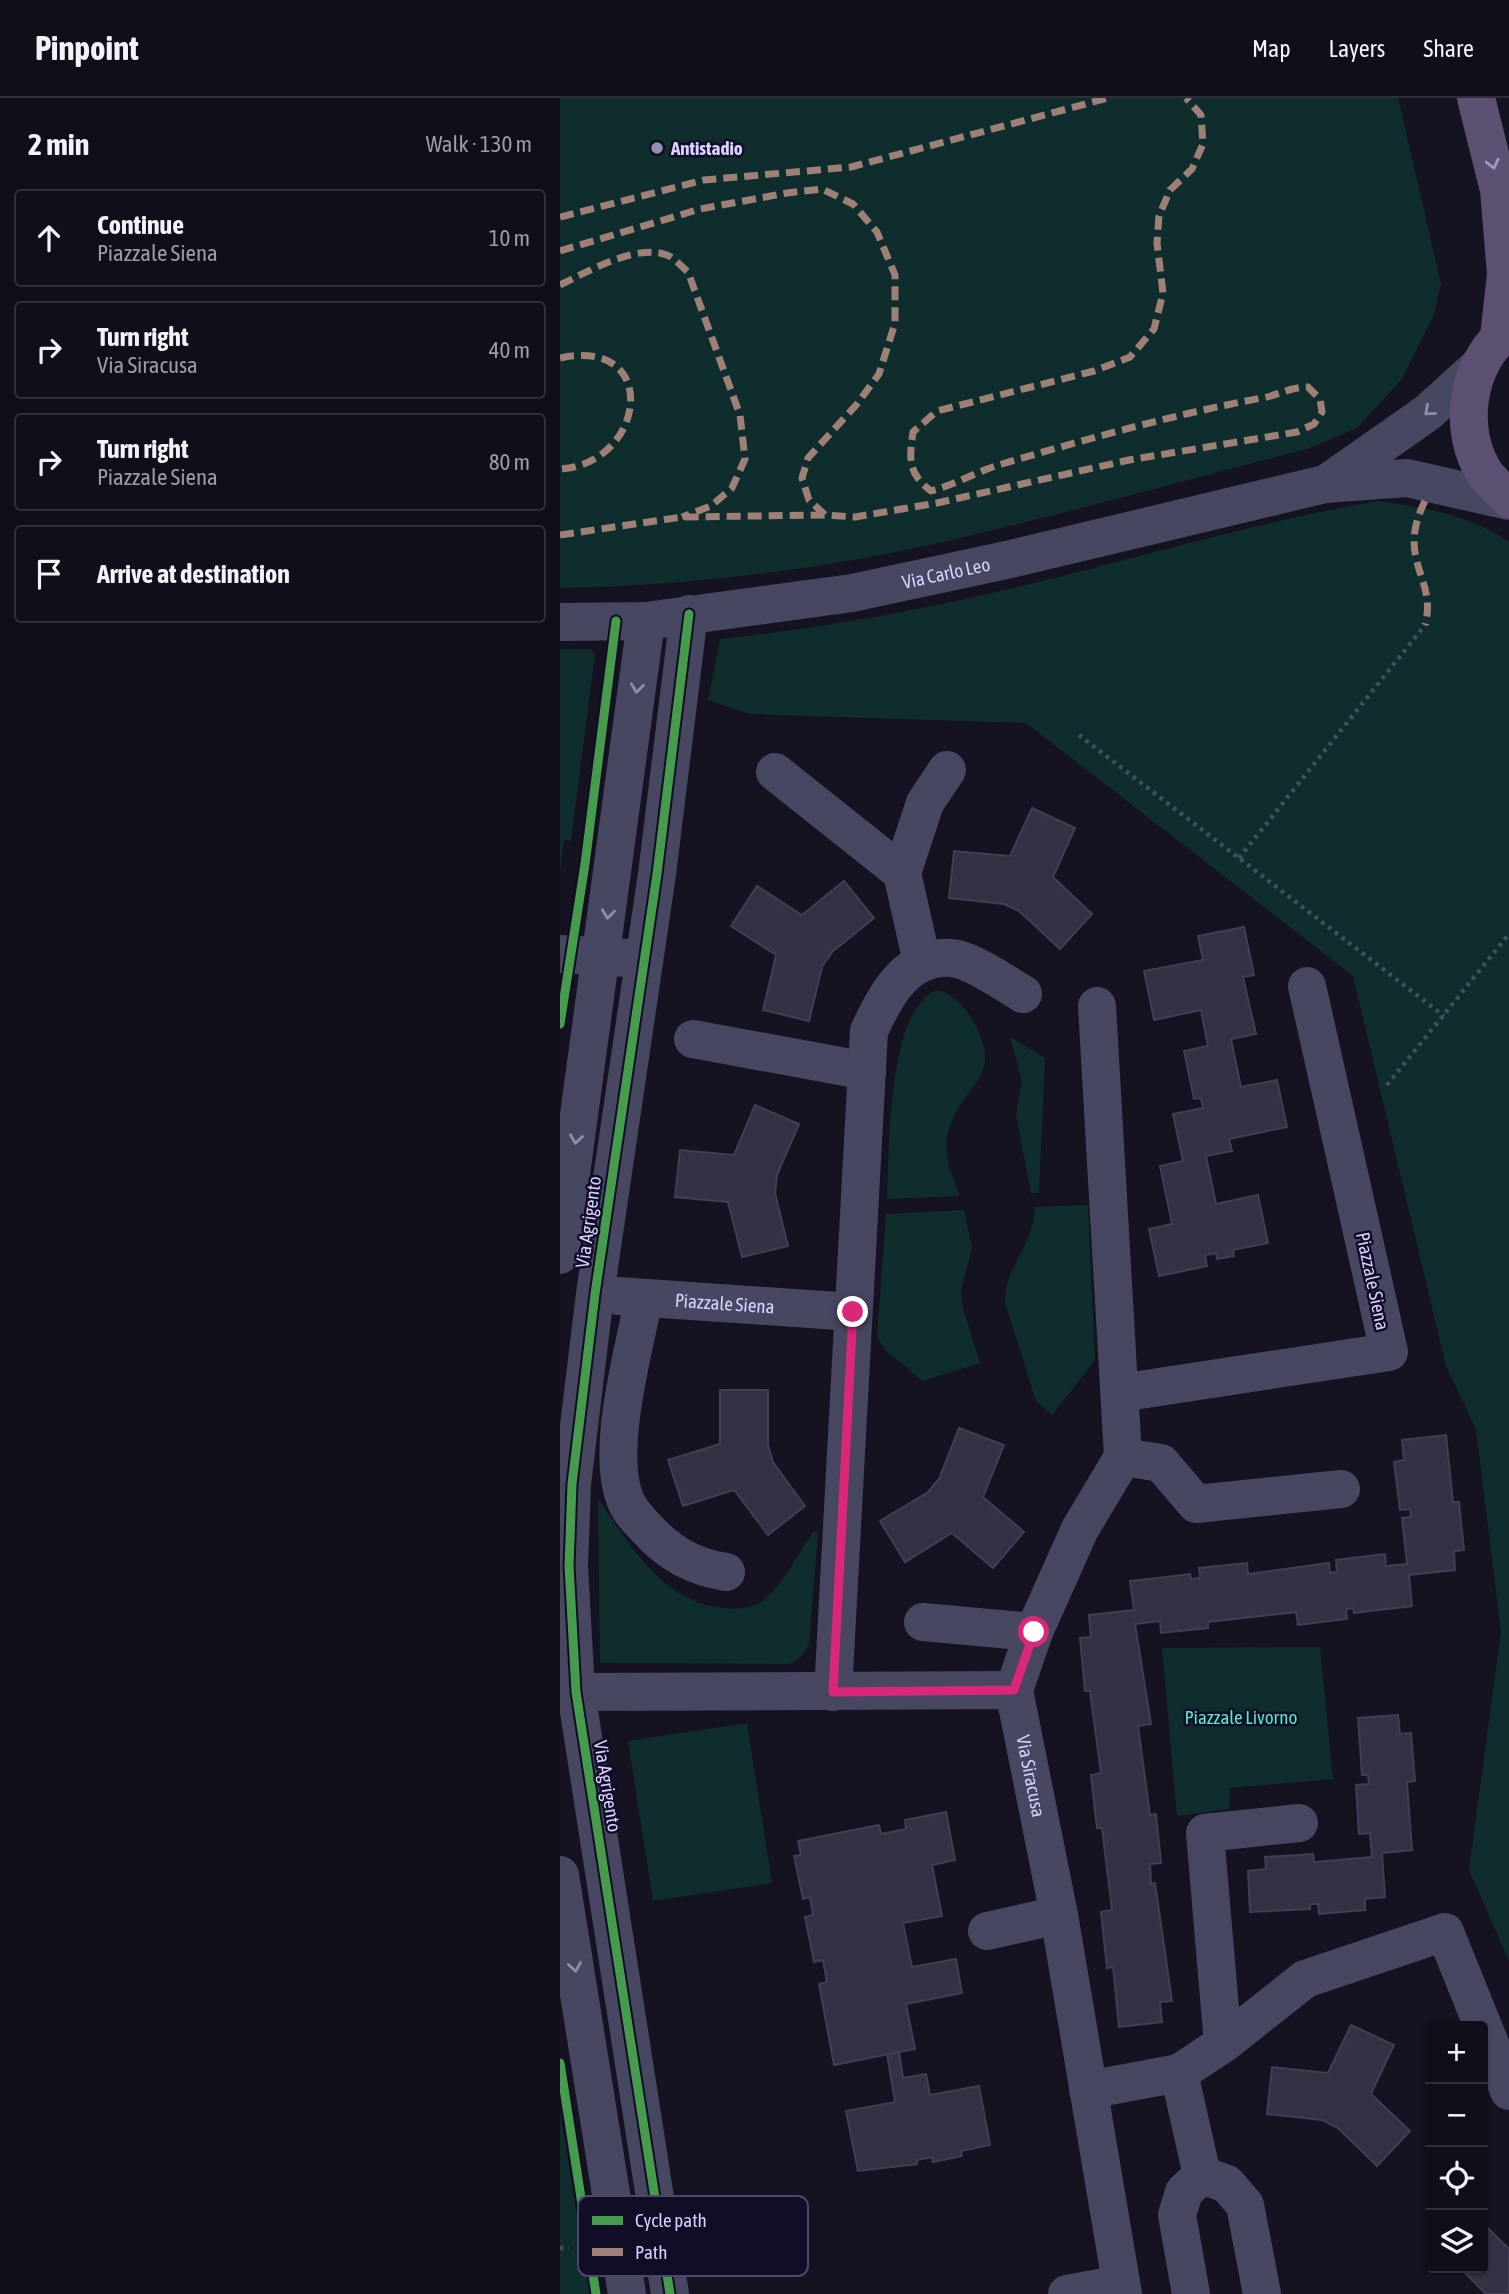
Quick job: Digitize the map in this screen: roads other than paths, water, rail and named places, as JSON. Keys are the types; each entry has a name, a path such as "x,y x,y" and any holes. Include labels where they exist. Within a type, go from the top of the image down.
{"main road":[{"path":"1476,98 1499,190 1506,274 1496,344 1469,401 1471,439 1486,474 1509,500"}],"street":[{"name":"Via Carlo Leo","path":"1325,484 1427,413 1496,344"},
{"name":"Via Carlo Leo","path":"560,622 646,621 852,593 1011,559 1325,484 1407,478 1509,500"},
{"name":"Via Agrigento","path":"653,2196 565,1695 572,1484 595,1294 644,960 689,614"},
{"name":"Via Agrigento","path":"560,1255 603,955 646,621"},
{"path":"922,962 902,873 925,803 947,770"},
{"path":"775,772 902,873"},
{"path":"560,954 644,960"},
{"path":"833,1692 869,1031 888,990 922,962 953,958 1023,995"},
{"name":"Piazzale Siena","path":"1120,1393 1389,1352 1307,986"},
{"path":"565,1695 1014,1690 1034,1632 1080,1529 1124,1457 1097,1006"},
{"path":"693,1039 867,1071"},
{"name":"Piazzale Siena","path":"595,1294 853,1312"},
{"path":"644,1298 620,1427 618,1471 629,1508 665,1549 702,1568 726,1572"},
{"path":"1124,1457 1161,1463 1196,1504 1341,1489"},
{"path":"923,1622 1034,1632"},
{"name":"Via Siracusa","path":"1014,1690 1059,1915 1122,2289"},
{"path":"1223,2044 1205,1833 1299,1823"},
{"path":"560,1875 611,2196"},
{"path":"987,1931 1059,1915"},
{"path":"1088,2090 1180,2073 1223,2044 1305,1979 1445,1932 1509,2091"},
{"path":"1180,2073 1202,2175"},
{"path":"1191,2294 1177,2215 1184,2192 1202,2175"},
{"path":"1202,2175 1227,2184 1245,2205 1262,2294"},
{"path":"624,2276 627,2294"},
{"name":"Via Agrigento","path":"667,2276 670,2294"},
{"path":"1068,2294 1122,2289"}],"place":[{"name":"Antistadio","path":"657,148"}],"park label":[{"name":"Piazzale Livorno","path":"1241,1717"}]}
